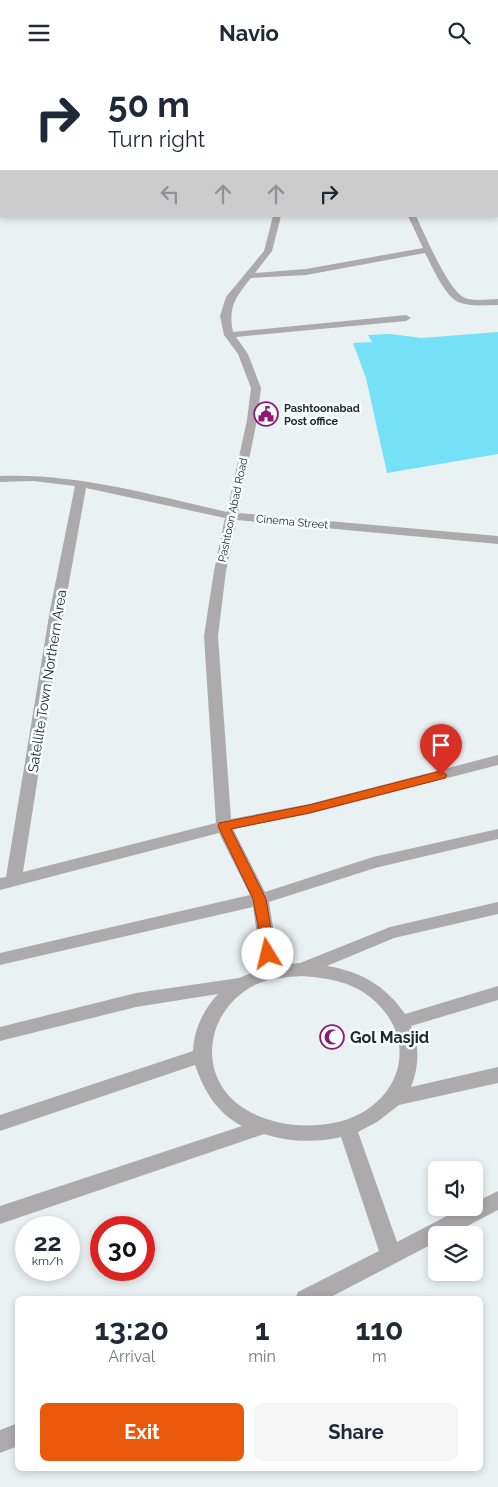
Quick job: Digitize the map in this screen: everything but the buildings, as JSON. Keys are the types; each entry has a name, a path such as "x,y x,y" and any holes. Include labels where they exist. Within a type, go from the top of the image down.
{"street":[{"name":"Pashtoon Abad Road","path":"224,826 211,636 230,516 252,420 256,388 243,355 229,335 225,316 231,297 268,251 277,217"},
{"path":"412,217 426,250 457,298 470,303 498,302"},
{"path":"247,276 306,272 426,250"},
{"path":"229,335 406,318"},
{"name":"Cinema Street","path":"0,479 33,478 81,483 230,516 498,540"},
{"name":"Satellite Town Northern Area","path":"7,882 81,483"},
{"path":"7,882 224,826 309,809 498,760"},
{"path":"224,826 260,899 271,972"},
{"path":"0,959 260,899 373,863 498,835"},
{"path":"302,969 390,933 498,908"},
{"path":"0,1034 136,999 243,983 271,972 302,969 333,972 362,983 385,1000 402,1023 409,1048 406,1074 392,1099 369,1119 336,1132 298,1135 262,1127 231,1109 210,1085 201,1056 204,1028 219,1003 243,983"},
{"path":"402,1023 498,993"},
{"path":"0,1123 201,1056"},
{"path":"392,1099 498,1075"},
{"path":"0,1215 262,1127"},
{"path":"347,1127 391,1255"},
{"path":"312,1296 498,1200"},
{"path":"0,1442 15,1435"}],"shaded area":[{"path":"498,332 498,454 387,473 366,378 353,343 372,342 368,335 390,334 422,338"}],"place":[{"name":"Pashtoonabad Post office","path":"266,414"},
{"name":"Gol Masjid","path":"332,1037"}],"route":[{"path":"268,954 260,899 224,826 309,809 441,775"}]}
